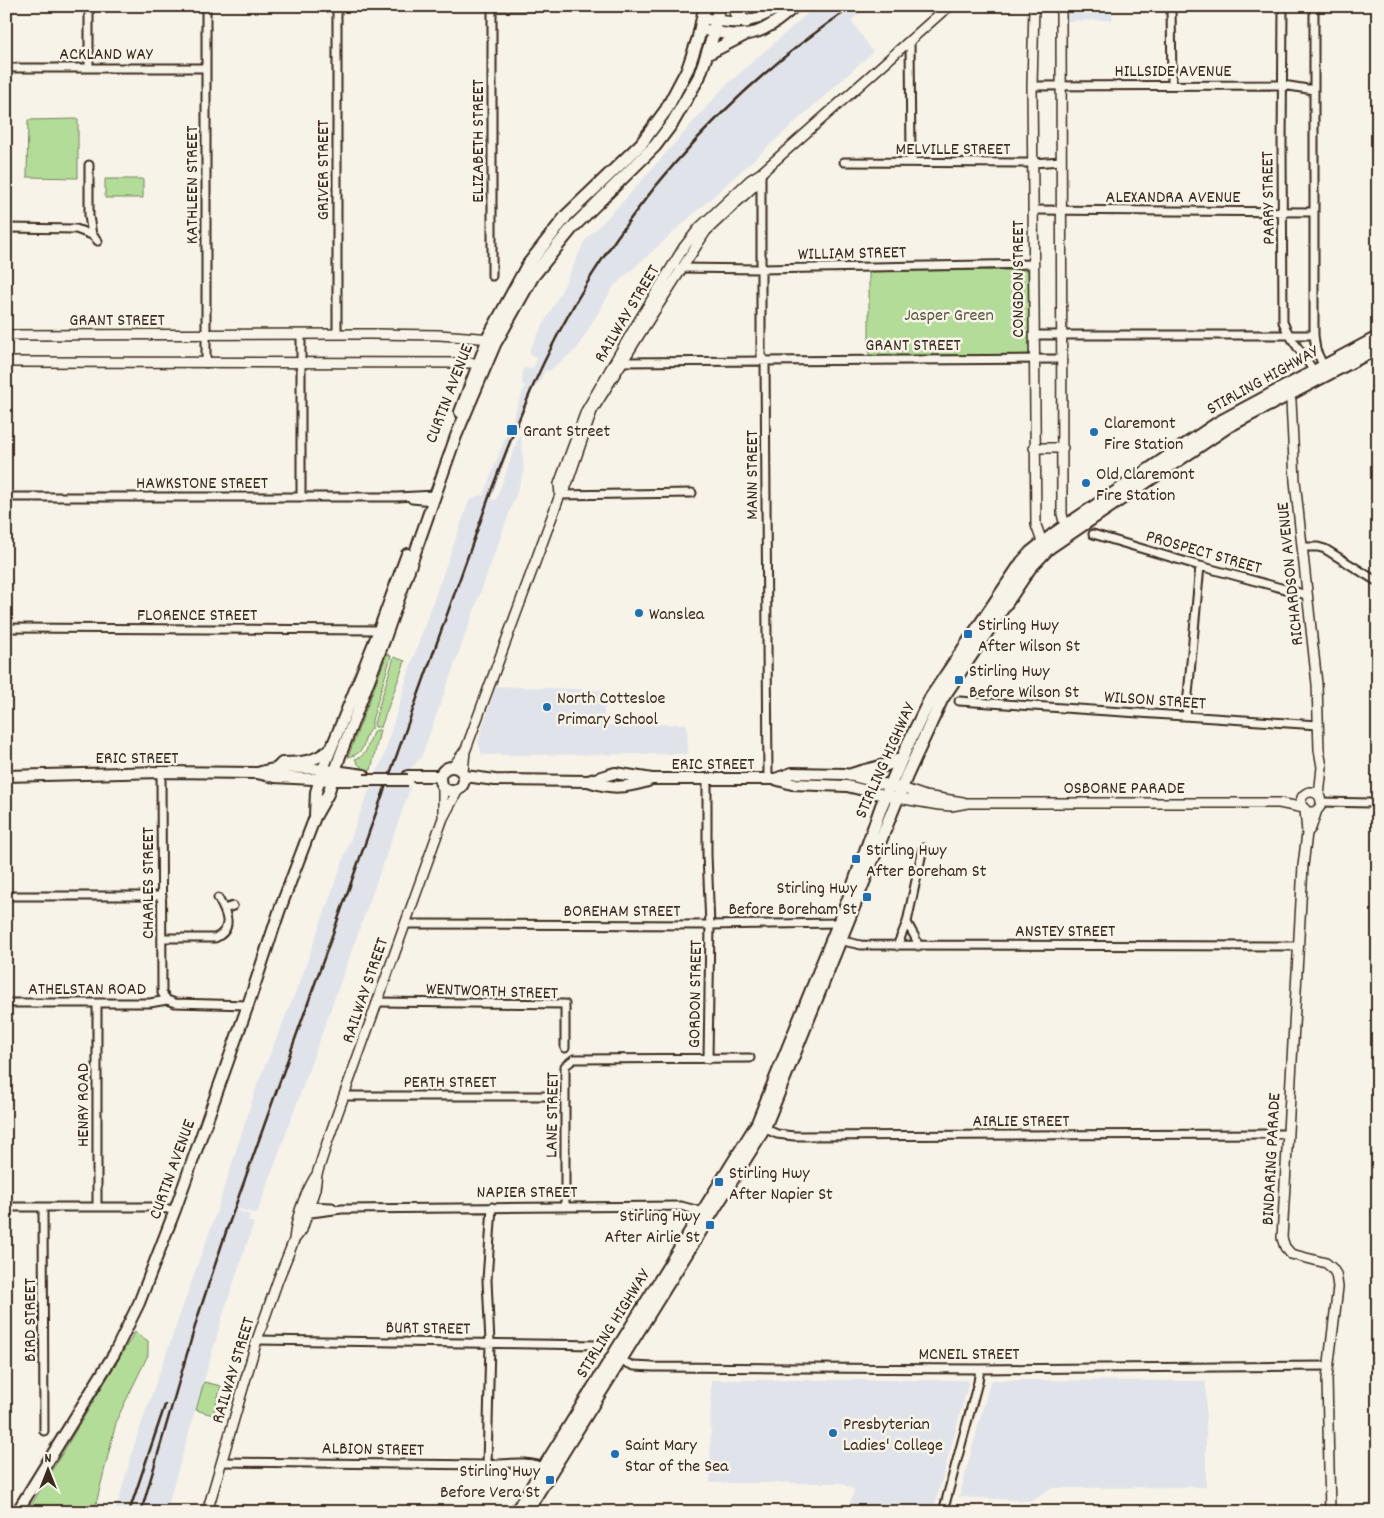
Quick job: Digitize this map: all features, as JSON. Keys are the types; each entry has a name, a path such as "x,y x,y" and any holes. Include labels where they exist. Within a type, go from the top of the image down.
{"highway":[{"name":"CURTIN AVENUE","path":"493,339 527,266 567,215 641,144 666,110 688,68 702,24 705,6"},
{"name":"CURTIN AVENUE","path":"493,339 532,276 572,228 655,146 673,122 699,77 715,26 719,6"},
{"path":"733,6 746,22"},
{"path":"707,54 744,35"},
{"name":"STIRLING HIGHWAY","path":"1069,529 1216,434 1288,395 1378,337"},
{"name":"STIRLING HIGHWAY","path":"516,1512 547,1469 760,1126 837,939 894,792 903,757 931,697 1022,562 1219,422 1321,372 1378,348"},
{"name":"STIRLING HIGHWAY","path":"837,939 834,924 894,792 946,692 1046,545"},
{"path":"850,775 863,770 883,767 903,757"},
{"name":"STIRLING HIGHWAY","path":"526,1512 547,1469"}],"main road":[{"path":"715,26 746,22 768,14 779,6"},
{"path":"702,24 744,35 770,26 795,6"},
{"name":"CURTIN AVENUE","path":"17,1512 114,1354 137,1308 175,1210 280,909 315,817 328,794 431,498 482,363 493,339"},
{"name":"CURTIN AVENUE","path":"315,817 316,792 321,774 384,630"},
{"path":"277,768 282,763 303,763 314,760 331,748"},
{"path":"441,781 447,768 453,767 457,768 463,780"},
{"name":"ERIC STREET","path":"257,773 277,768 334,776 441,781 450,792 463,780 588,781 615,773 652,780 771,779 792,784 848,786 894,792"},
{"name":"ERIC STREET","path":"10,774 257,773 274,777 321,774"},
{"name":"ERIC STREET","path":"771,779 792,773 850,775 894,792"}],"street":[{"path":"89,6 90,68"},
{"name":"KATHLEEN STREET","path":"206,6 206,363"},
{"name":"GRIVER STREET","path":"337,6 338,334"},
{"path":"492,6 681,6"},
{"name":"ELIZABETH STREET","path":"492,6 492,276"},
{"name":"RAILWAY STREET","path":"207,1512 257,1340 294,1240 302,1230 304,1210 315,1189 317,1174 443,818 463,780 466,749 560,495 559,484 586,411 619,362 700,227 750,180 761,173 950,6"},
{"name":"CONGDON STREET","path":"1034,6 1032,86 1034,448 1036,525 1046,545"},
{"path":"1061,6 1062,514 1069,529"},
{"path":"1171,6 1172,85"},
{"name":"PARRY STREET","path":"1283,6 1283,322 1288,335 1321,372"},
{"path":"1314,6 1314,335 1321,372"},
{"path":"910,41 911,162"},
{"name":"ACKLAND WAY","path":"6,68 206,68"},
{"name":"HILLSIDE AVENUE","path":"1032,86 1283,85 1314,90"},
{"name":"MELVILLE STREET","path":"844,162 1033,163 1061,161"},
{"path":"89,165 89,216 92,235"},
{"name":"MANN STREET","path":"761,173 761,356 765,361 771,779"},
{"name":"ALEXANDRA AVENUE","path":"1033,210 1314,212"},
{"path":"6,228 76,229 92,235 98,241"},
{"name":"WILLIAM STREET","path":"676,268 761,269 1033,264"},
{"path":"301,334 301,497"},
{"name":"GRANT STREET","path":"6,335 338,334 493,339"},
{"path":"1034,335 1314,335"},
{"name":"GRANT STREET","path":"619,362 1062,359"},
{"path":"6,362 482,363"},
{"name":"RICHARDSON AVENUE","path":"1288,395 1290,401 1295,481 1317,684 1319,750 1322,767 1319,803"},
{"path":"1034,448 1063,448"},
{"path":"560,495 692,493"},
{"name":"HAWKSTONE STREET","path":"6,497 431,498"},
{"name":"PROSPECT STREET","path":"1093,534 1307,595"},
{"path":"1302,547 1324,549 1378,582"},
{"path":"1186,716 1200,566"},
{"name":"FLORENCE STREET","path":"6,628 384,630"},
{"name":"WILSON STREET","path":"959,701 1318,725"},
{"name":"RAILWAY STREET","path":"453,767 466,749"},
{"name":"RICHARDSON AVENUE","path":"1306,794 1315,782 1319,750"},
{"name":"CHARLES STREET","path":"161,772 162,994"},
{"name":"GORDON STREET","path":"707,779 707,855 710,926 708,1059"},
{"name":"RAILWAY STREET","path":"441,781 443,818"},
{"name":"OSBORNE PARADE","path":"894,792 939,805 951,806 968,803 1279,803 1304,808"},
{"path":"1319,803 1315,793 1306,794 1302,802 1304,808 1311,812 1319,803 1370,803"},
{"name":"OSBORNE PARADE","path":"1279,803 1306,794"},
{"name":"BINDARING PARADE","path":"1319,803 1307,833 1303,866 1300,946 1282,1238 1285,1247 1291,1254 1326,1263 1336,1274 1338,1287 1328,1366 1330,1512"},
{"name":"BINDARING PARADE","path":"1304,808 1307,833"},
{"path":"897,946 907,922 923,848"},
{"path":"6,896 162,896"},
{"path":"162,938 215,938 223,932 227,916 218,898"},
{"path":"224,909 233,906"},
{"path":"907,922 911,933 917,939 918,946"},
{"name":"BOREHAM STREET","path":"405,924 710,926 834,924"},
{"name":"ANSTEY STREET","path":"837,939 861,945 897,946 1300,946"},
{"name":"ATHELSTAN ROAD","path":"162,994 167,1000 175,1003 248,1005"},
{"name":"ATHELSTAN ROAD","path":"6,1003 97,1004 150,1003 167,1000"},
{"name":"WENTWORTH STREET","path":"377,1002 565,1004 565,1048"},
{"name":"HENRY ROAD","path":"97,1004 97,1207"},
{"path":"708,1059 750,1058"},
{"name":"LANE STREET","path":"565,1206 565,1066 574,1059 708,1059"},
{"name":"PERTH STREET","path":"344,1096 555,1096"},
{"name":"AIRLIE STREET","path":"760,1126 777,1134 794,1136 1287,1134"},
{"name":"NAPIER STREET","path":"304,1210 681,1206 706,1215"},
{"path":"6,1207 154,1207 175,1210"},
{"path":"487,1465 490,1343 487,1280 492,1207"},
{"name":"BIRD STREET","path":"43,1208 44,1431"},
{"name":"BURT STREET","path":"257,1340 598,1345"},
{"name":"MCNEIL STREET","path":"616,1358 634,1366 653,1367 980,1369 1328,1366"},
{"path":"942,1512 980,1369"},
{"name":"ALBION STREET","path":"222,1462 487,1465 530,1462 547,1469"}],"shaded area":[{"path":"816,6 870,6 851,20 873,52 614,286 576,350 550,370 545,371 537,386 535,386 491,499 496,500 519,436 521,436 524,472 421,758 408,771 410,789 257,1214 237,1210 250,1215 248,1221 254,1223 225,1308 166,1512 115,1512 136,1439 217,1210 257,1085 300,981 359,815 383,758 412,661 469,501 478,495 483,496 525,386 522,384 523,368 532,369 536,363 537,358 530,355 531,352 529,351 587,238 627,197 724,87"},
{"path":"1068,6 1113,6 1112,20 1067,21"},
{"name":"North Cottesloe Primary School","path":"496,686 604,690 604,725 687,724 688,754 482,755 478,741"},
{"name":"Presbyterian Ladies' College","path":"711,1380 967,1380 969,1382 933,1512 848,1512 854,1490 841,1483 710,1483"},
{"name":"Presbyterian Ladies' College","path":"994,1380 1206,1381 1206,1487 1052,1488 1032,1501 959,1497 990,1382"}],"green space":[{"path":"78,119 78,178 27,177 28,120"},
{"path":"105,179 143,179 143,198 105,198"},
{"name":"Jasper Green","path":"1028,270 1029,357 869,358 869,271"},
{"path":"387,654 391,656 372,720 372,728 366,736 360,752 348,757"},
{"path":"394,657 405,661 381,727 375,727 374,723"},
{"path":"380,730 371,770 365,770 355,759 361,757 366,751 373,732"},
{"path":"135,1332 148,1341 148,1355 117,1419 94,1512 27,1512"},
{"path":"204,1382 221,1386 213,1415 196,1410"}],"railway":[{"path":"141,1512 198,1316 226,1232 493,486 545,360 573,307 604,257 638,208 676,162 716,119 759,78 853,6"},
{"path":"129,1512 165,1405"}],"place":[{"name":"Grant Street","path":"512,430"},
{"name":"Claremont Fire Station","path":"1094,432"},
{"name":"Old Claremont Fire Station","path":"1086,483"},
{"name":"Wanslea","path":"639,613"},
{"name":"Stirling Hwy After Wilson St","path":"968,634"},
{"name":"Stirling Hwy Before Wilson St","path":"959,680"},
{"name":"North Cottesloe Primary School","path":"547,707"},
{"name":"Stirling Hwy After Boreham St","path":"856,859"},
{"name":"Stirling Hwy Before Boreham St","path":"867,897"},
{"name":"Stirling Hwy After Napier St","path":"719,1182"},
{"name":"Stirling Hwy After Airlie St","path":"710,1225"},
{"name":"Presbyterian Ladies' College","path":"833,1433"},
{"name":"Saint Mary Star of the Sea","path":"615,1454"},
{"name":"Stirling Hwy Before Vera St","path":"550,1480"}]}
